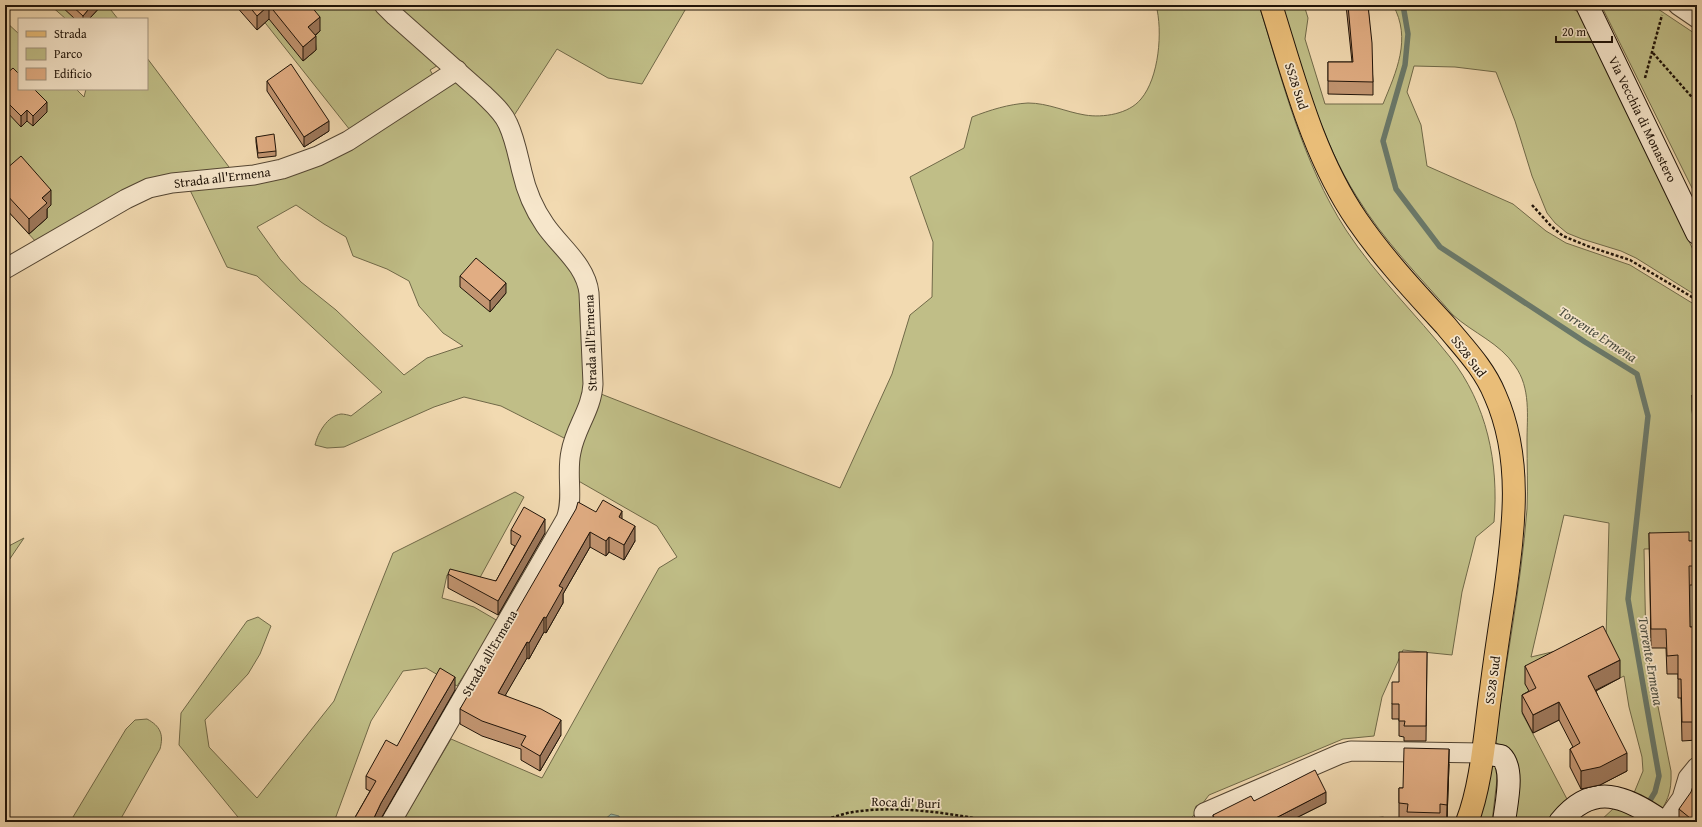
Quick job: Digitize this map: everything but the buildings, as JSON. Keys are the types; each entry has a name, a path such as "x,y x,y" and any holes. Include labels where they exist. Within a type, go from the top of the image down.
{"main road":[{"name":"SS28 Sud","path":"1271,5 1317,144 1344,200 1374,243 1479,365 1496,395 1512,455 1514,476 1513,531 1482,753 1475,794 1467,822"}],"street":[{"name":"Strada all'Ermena","path":"384,5 408,29 457,70 504,116 512,133 525,183 540,215 548,228 580,267 586,280 590,293 593,392 589,406 576,432 570,452 569,510 566,519 391,822"},
{"name":"Via Vecchia di Monastero","path":"1587,5 1638,107 1697,233"},
{"path":"1670,8 1697,18"},
{"name":"Strada all'Ermena","path":"5,269 144,190 172,183 267,172 318,156 348,141 457,70"},
{"path":"1204,813 1340,754 1351,751 1482,753 1502,756 1507,763 1509,775 1504,822"},
{"path":"1560,822 1578,804 1593,798 1606,796 1615,796 1628,801 1662,821 1682,798 1688,778 1697,767"}],"path":[{"path":"1638,107 1652,52 1670,8"},
{"path":"1652,52 1697,103"},
{"path":"1532,205 1551,226 1563,236 1581,244 1621,256 1634,262 1697,300"},
{"name":"Roca di' Buri","path":"817,822 852,812 893,810 932,811 995,822"}],"green space":[{"path":"50,5 107,5 117,18 65,18"},
{"path":"251,5 377,5 440,64 430,70 434,77 350,130"},
{"path":"393,5 688,5 642,84 608,78 557,49 513,117"},
{"path":"1156,5 1259,5 1285,92 1305,149 1331,204 1358,247 1383,279 1450,357 1463,375 1473,394 1482,414 1492,456 1495,500 1494,522 1476,537 1462,592 1452,655 1403,650 1382,697 1374,736 1343,739 1209,795 1190,820 1191,822 402,822 451,739 542,778 659,568 677,557 657,526 575,479 576,457 601,394 840,488 892,374 910,315 932,297 933,242 910,177 964,148 972,117 993,110 1007,106 1035,103 1085,115 1100,116 1115,114 1136,104 1147,90 1156,67 1159,28"},
{"path":"1282,5 1304,5 1308,18 1305,39 1325,104 1383,104 1397,68 1402,43 1399,18 1393,5 1566,5 1580,13 1697,258 1697,296 1636,258 1621,251 1567,233 1555,223 1547,213 1532,176 1515,121 1496,72 1455,67 1414,66 1407,92 1421,125 1427,166 1513,204 1546,231 1566,243 1630,265 1697,306 1697,548 1644,549 1646,647 1671,771 1671,786 1668,798 1654,822 1599,822 1614,808 1627,810 1643,771 1642,757 1629,707 1624,676 1620,678 1603,644 1536,706 1522,713 1568,801 1549,822 1513,822 1518,764 1512,753 1495,742 1517,597 1527,509 1527,402 1524,384 1509,358 1502,351 1453,315 1402,258 1367,213 1344,175 1323,128 1305,79","holes":["1564,515 1609,523 1606,639 1531,657"]},
{"path":"1601,5 1652,5 1697,35 1697,198"},
{"path":"5,21 18,33 18,90 77,90 84,97 86,90 148,90 148,59 232,171 172,176 37,243 5,208"},
{"path":"457,80 495,116 579,283 586,386 566,439 501,406 464,397 434,407 344,447 327,448 315,445 318,435 331,418 341,414 351,416 382,392 257,276 227,267 189,188 255,182","holes":["296,205 346,237 353,256 387,269 409,281 419,306 443,333 463,346 427,358 404,375 336,310 301,282 280,259 257,227"]},
{"path":"515,492 524,497 477,583 447,575 442,598 474,607 498,621 457,686 426,668 403,671 371,721 334,822 242,822 179,745 181,713 247,621 258,617 271,626 260,654 248,674 205,720 209,747 257,798 334,701 393,553"},
{"path":"24,538 5,566 5,548"},
{"path":"147,719 160,731 160,749 119,822 70,822 126,729 135,720"},
{"path":"1492,761 1495,763 1498,771 1492,822 1479,822"},
{"path":"1383,817 1393,822 1338,822"}],"shaded area":[{"path":"611,814 619,816 621,822 602,822"}],"waterway":[{"name":"Torrente Ermena","path":"1403,5 1408,34 1405,65 1383,141 1396,189 1440,247 1585,342 1637,374 1648,416 1628,599 1659,776 1655,792 1646,807"}]}
